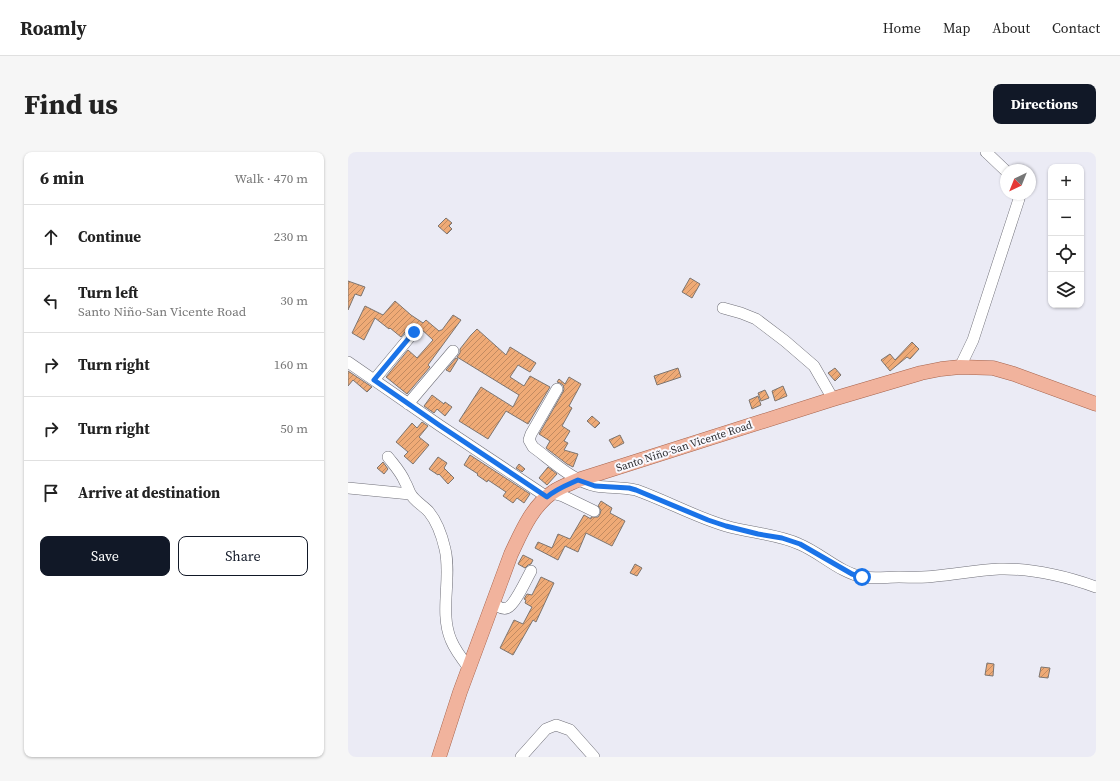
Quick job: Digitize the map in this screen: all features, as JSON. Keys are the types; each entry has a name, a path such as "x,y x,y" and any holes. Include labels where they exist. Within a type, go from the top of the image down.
{"main road":[{"name":"Santo Niño-San Vicente Road","path":"439,757 460,692 511,554 530,517 549,495 565,486 578,480 833,399 921,373 960,367 993,368 1014,374 1096,404"}],"street":[{"path":"986,152 1000,165"},
{"path":"960,367 973,340 1020,200"},
{"path":"723,308 741,312 756,318 785,341 814,366 833,399"},
{"path":"374,380 414,332"},
{"path":"408,404 453,351"},
{"path":"348,362 408,404 549,495 568,499 594,511"},
{"path":"557,389 529,440 533,447 578,480 595,486 629,488 636,490 726,526 782,538 800,544 852,574 862,577 915,578 998,569 1021,569 1073,579 1096,587"},
{"path":"388,457 398,469 410,494 429,512 437,524 442,537 446,551 447,566 447,628 450,639 457,652 469,668"},
{"path":"348,488 410,494"},
{"path":"493,604 501,608 509,607 520,592 531,571"},
{"path":"521,757 546,729 556,725 570,730 594,757"}],"building":[{"path":"446,218 452,223 449,226 452,229 447,234 438,226"},
{"path":"690,278 700,284 692,298 682,292"},
{"path":"348,281 365,287 361,296 355,294 348,310"},
{"path":"395,301 411,315 423,323 426,320 439,331 442,330 453,315 461,320 428,365 430,367 407,394 386,377 408,350 417,358 433,340 415,325 409,327 401,337 375,318 364,340 352,333 365,306 383,315"},
{"path":"477,329 506,355 510,347 536,363 530,372 518,365 510,377 524,386 530,376 550,387 528,424 506,411 488,439 459,421 481,387 513,407 519,395 457,357 460,353 460,349"},
{"path":"912,342 919,349 910,359 907,357 890,371 881,360 890,354 895,360"},
{"path":"456,358 458,359 450,372 446,370"},
{"path":"678,368 681,377 657,385 654,376"},
{"path":"835,368 841,375 835,381 828,373"},
{"path":"348,371 372,387 367,392 353,380 348,386"},
{"path":"569,377 581,384 569,406 572,408 562,426 570,431 564,441 568,443 564,450 578,454 573,467 546,448 550,441 539,434 563,392 563,385 557,382 559,379 565,384"},
{"path":"783,386 787,396 775,401 772,391"},
{"path":"765,390 769,398 761,401 758,393"},
{"path":"432,395 444,404 445,402 452,407 445,416 437,409 434,413 424,406"},
{"path":"758,396 761,405 752,409 749,400"},
{"path":"592,416 600,423 595,428 587,421"},
{"path":"422,422 428,426 419,437 429,445 413,464 404,456 408,452 396,442 412,423 417,428"},
{"path":"620,435 624,443 614,448 609,440"},
{"path":"470,455 530,494 524,503 517,498 513,503 503,496 506,492 488,480 487,482 464,465"},
{"path":"438,457 447,463 444,468 454,478 448,484 439,474 438,475 429,469"},
{"path":"383,462 388,469 384,474 377,468"},
{"path":"519,464 525,469 522,472 516,468"},
{"path":"548,467 557,474 547,485 539,478"},
{"path":"601,501 612,508 610,513 625,521 612,546 586,533 578,552 565,546 558,560 535,548 538,542 552,548 558,534 570,539 584,515 591,519 591,517 598,517 601,510 598,506"},
{"path":"523,555 533,560 531,564 525,568 518,564"},
{"path":"635,564 642,568 637,576 630,573"},
{"path":"541,577 554,583 536,622 533,620 513,655 500,648 514,620 523,624 532,607 525,603 526,600 524,599 527,594 532,595"},
{"path":"987,663 994,664 993,676 985,675"},
{"path":"1041,667 1050,668 1048,678 1039,677"}],"route":[{"path":"414,332 374,380 547,497 552,492 578,480 595,486 629,488 726,526 782,538 800,544 852,574 862,577"}]}
